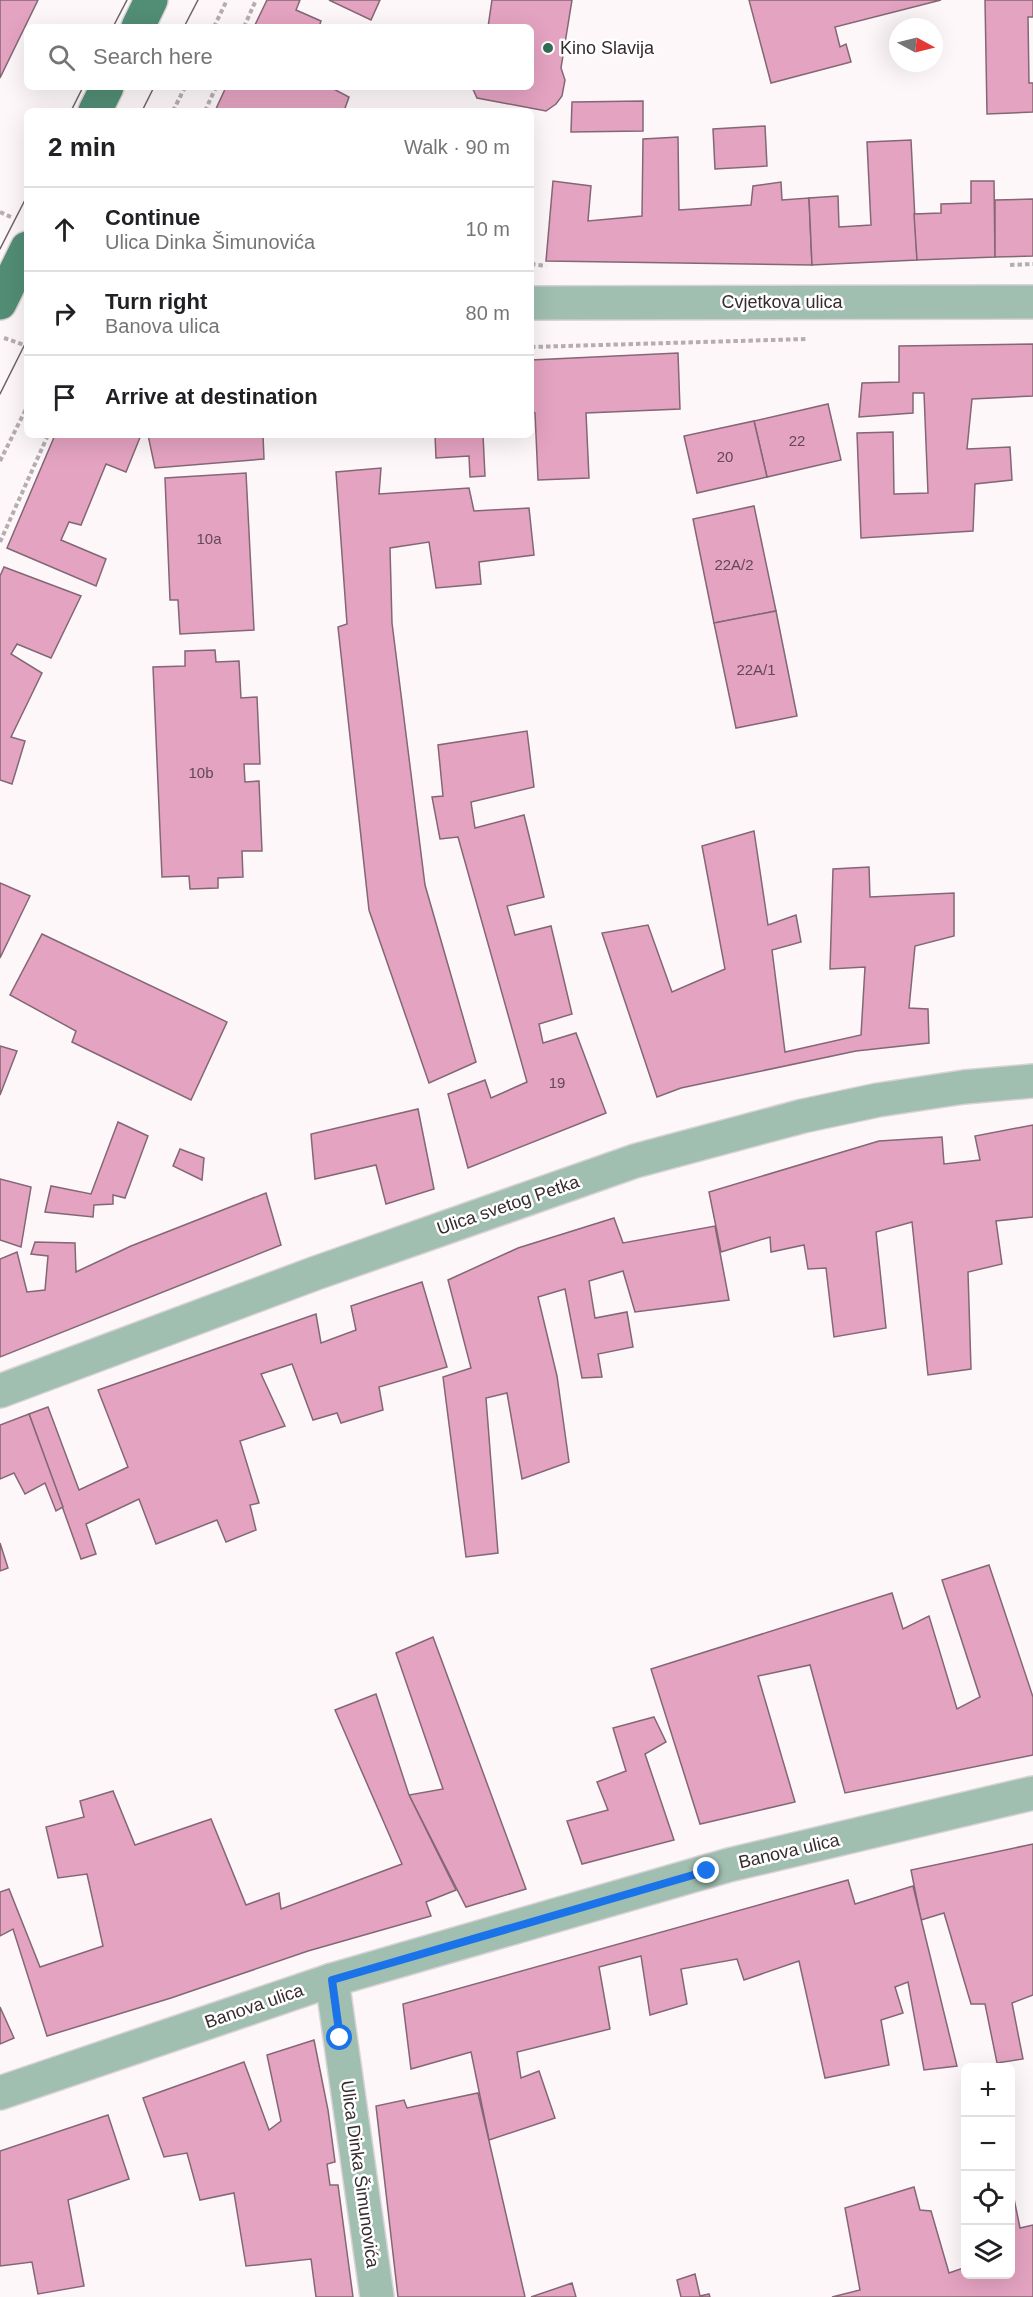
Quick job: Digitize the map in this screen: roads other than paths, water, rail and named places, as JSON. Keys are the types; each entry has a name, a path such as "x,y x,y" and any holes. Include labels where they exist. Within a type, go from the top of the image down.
{"main road":[{"path":"139,24 151,0"},
{"path":"96,108 106,90"},
{"path":"10,284 24,254"}],"street":[{"name":"Cvjetkova ulica","path":"534,303 1033,302"},
{"name":"Ulica svetog Petka","path":"0,1391 316,1273 635,1161 803,1116 878,1100 964,1087 1033,1081"},
{"name":"Banova ulica","path":"0,2094 332,1980 729,1865 1033,1793"},
{"name":"Ulica Dinka Šimunovića","path":"332,1980 377,2297"}],"tram line":[{"path":"115,24 127,0"},
{"path":"186,24 198,0"},
{"path":"72,108 82,90"},
{"path":"144,108 152,90"},
{"path":"0,249 24,202"},
{"path":"0,394 24,346"}],"place":[{"name":"Kino Slavija","path":"548,48"}]}
